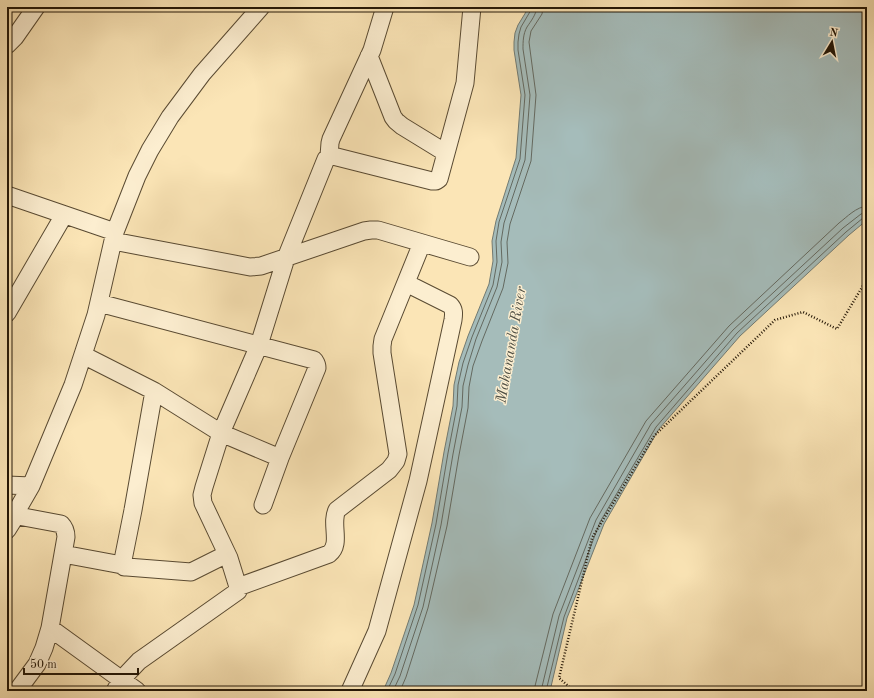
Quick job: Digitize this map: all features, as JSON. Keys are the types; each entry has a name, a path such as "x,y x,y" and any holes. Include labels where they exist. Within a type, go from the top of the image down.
{"street":[{"path":"7,45 15,37 36,7"},
{"path":"7,530 32,486 73,385 96,315 114,237 137,176 150,150 170,117 202,74 261,7"},
{"path":"118,686 139,661 237,592 238,587 229,558 203,503 202,495 204,487 221,434 259,345 286,258 326,159 329,156 331,139 372,50 385,7"},
{"path":"329,156 434,181 439,179 465,83 472,7"},
{"path":"369,56 393,117 396,121 446,153"},
{"path":"7,195 64,215 114,237 250,267 261,266 364,231 371,230 378,230 470,257"},
{"path":"7,313 64,215"},
{"path":"238,587 329,554 335,545 334,518 337,510 389,470 396,461 398,454 382,346 383,339 422,243"},
{"path":"350,691 377,631 418,481 453,320 454,312 450,304 406,283"},
{"path":"99,303 314,360 317,368 280,458 263,505"},
{"path":"83,355 154,391 221,434 280,458"},
{"path":"122,565 154,391"},
{"path":"7,485 32,486"},
{"path":"17,514 18,516 61,524 66,532 50,628 44,648 37,664 17,691"},
{"path":"63,554 127,567 191,572 227,554"},
{"path":"50,628 118,686 137,691"}],"path":[{"path":"574,691 559,678 592,538 654,436 775,320 803,312 837,329 867,279"}],"water":[{"name":"Mahananda River","path":"529,7 867,7 867,220 740,336 659,429 604,524 567,618 550,691 383,691 391,673 414,605 432,523 453,406 454,385 459,362 489,284 493,261 492,241 496,221 516,158 521,95 514,42 518,25"}]}
